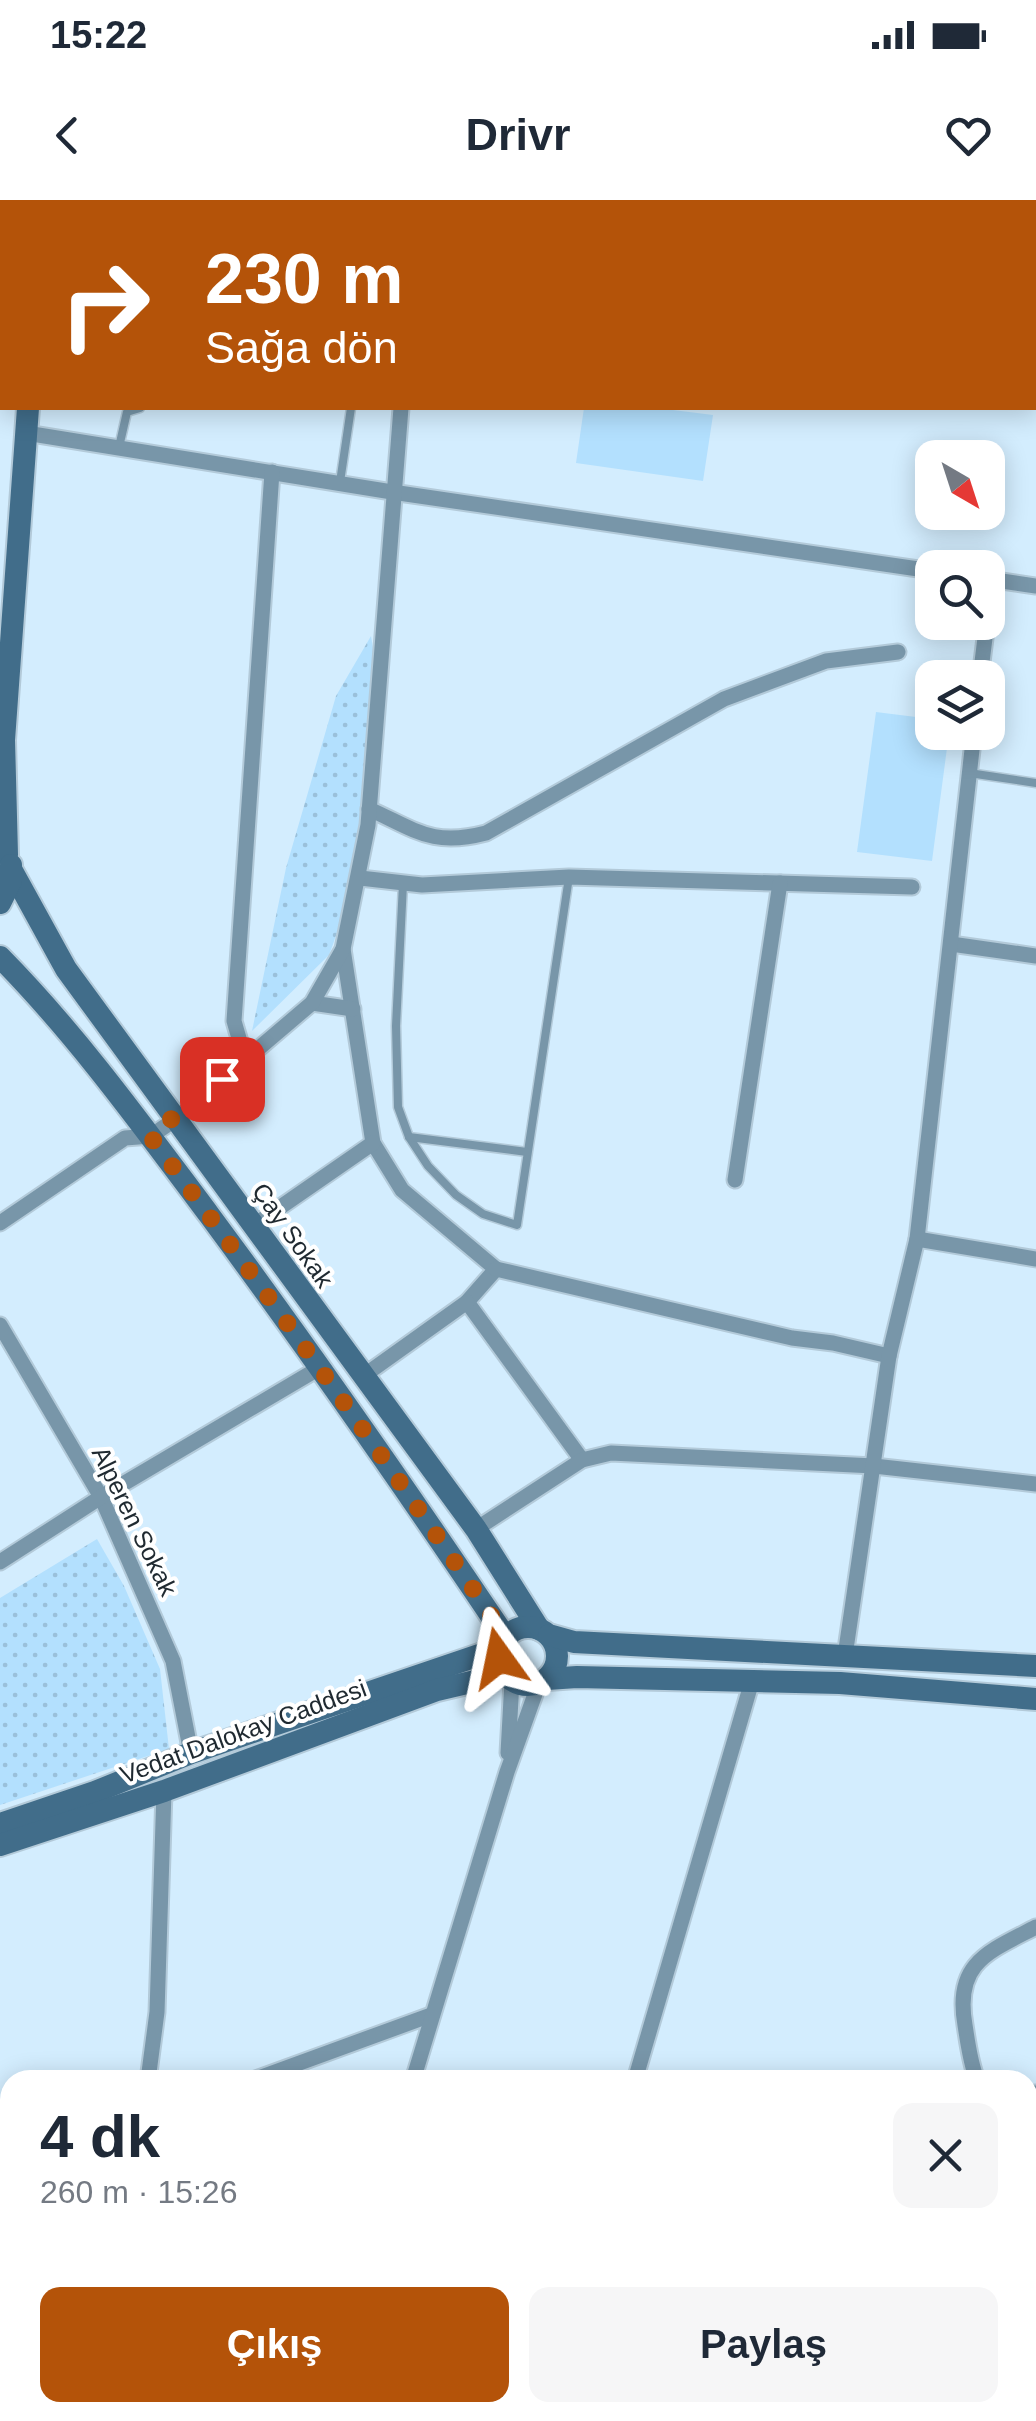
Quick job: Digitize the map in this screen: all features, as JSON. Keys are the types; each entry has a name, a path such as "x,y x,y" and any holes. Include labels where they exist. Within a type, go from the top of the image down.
{"main road":[{"path":"0,904 8,892 4,740 28,410"},
{"name":"Çay Sokak","path":"6,856 66,969 476,1530 544,1632"},
{"path":"0,957 29,986 150,1136 322,1366 503,1643 501,1666 509,1678 530,1686 577,1676 840,1683 1036,1699"},
{"path":"503,1643 521,1628 574,1642 1036,1666"},
{"path":"543,1681 557,1662 558,1653 544,1632"},
{"name":"Vedat Dalokay Caddesi","path":"0,1824 503,1643"},
{"name":"Vedat Dalokay Caddesi","path":"0,1845 164,1791 436,1690 509,1678"}],"street":[{"path":"0,1223 125,1138 150,1136 177,1118 312,1004 343,949 360,878 369,809 401,410"},
{"path":"26,432 392,492 915,568"},
{"path":"245,1059 234,1021 272,472"},
{"path":"1005,581 1036,586"},
{"path":"369,809 434,839 459,840 486,834 724,700 826,661 898,652"},
{"path":"846,1656 890,1356 917,1239 972,750"},
{"path":"360,878 422,885 569,877 912,887"},
{"path":"735,1180 780,883"},
{"path":"951,944 1036,956"},
{"path":"343,949 372,1143 402,1190 496,1269 792,1338 833,1342 890,1356"},
{"path":"312,1004 353,1009"},
{"path":"253,1226 372,1143"},
{"path":"917,1239 1036,1259"},
{"path":"362,1377 468,1302 496,1269"},
{"path":"468,1302 582,1460"},
{"name":"Alperen Sokak","path":"0,1325 101,1497 173,1661 191,1754"},
{"path":"0,1562 101,1497 322,1366"},
{"path":"476,1530 582,1460 612,1453 874,1466 1036,1484"},
{"path":"507,1772 509,1678"},
{"path":"416,2070 507,1772 543,1681"},
{"path":"639,2070 752,1681"},
{"path":"149,2070 157,2012 164,1791"},
{"path":"975,2070 962,2007 966,1978 982,1957 1036,1926"},
{"path":"280,2070 430,2015"}],"lane":[{"path":"119,447 127,412 134,410"},
{"path":"340,482 351,410"},
{"path":"969,773 1036,784"},
{"path":"403,883 396,1026 398,1106 409,1138 428,1166 456,1195 483,1214 517,1225 569,877"},
{"path":"409,1138 528,1152"}],"shaded area":[{"path":"584,410 673,410 713,415 703,481 576,463"},
{"path":"371,636 374,654 361,807 340,922 329,955 252,1031 286,868 336,696"},
{"path":"876,712 915,717 915,750 947,750 932,861 857,852"},
{"path":"97,1539 124,1586 160,1669 169,1749 0,1805 0,1598"}],"route":[{"path":"222,1079 150,1136 322,1366 506,1638 499,1658"}]}
